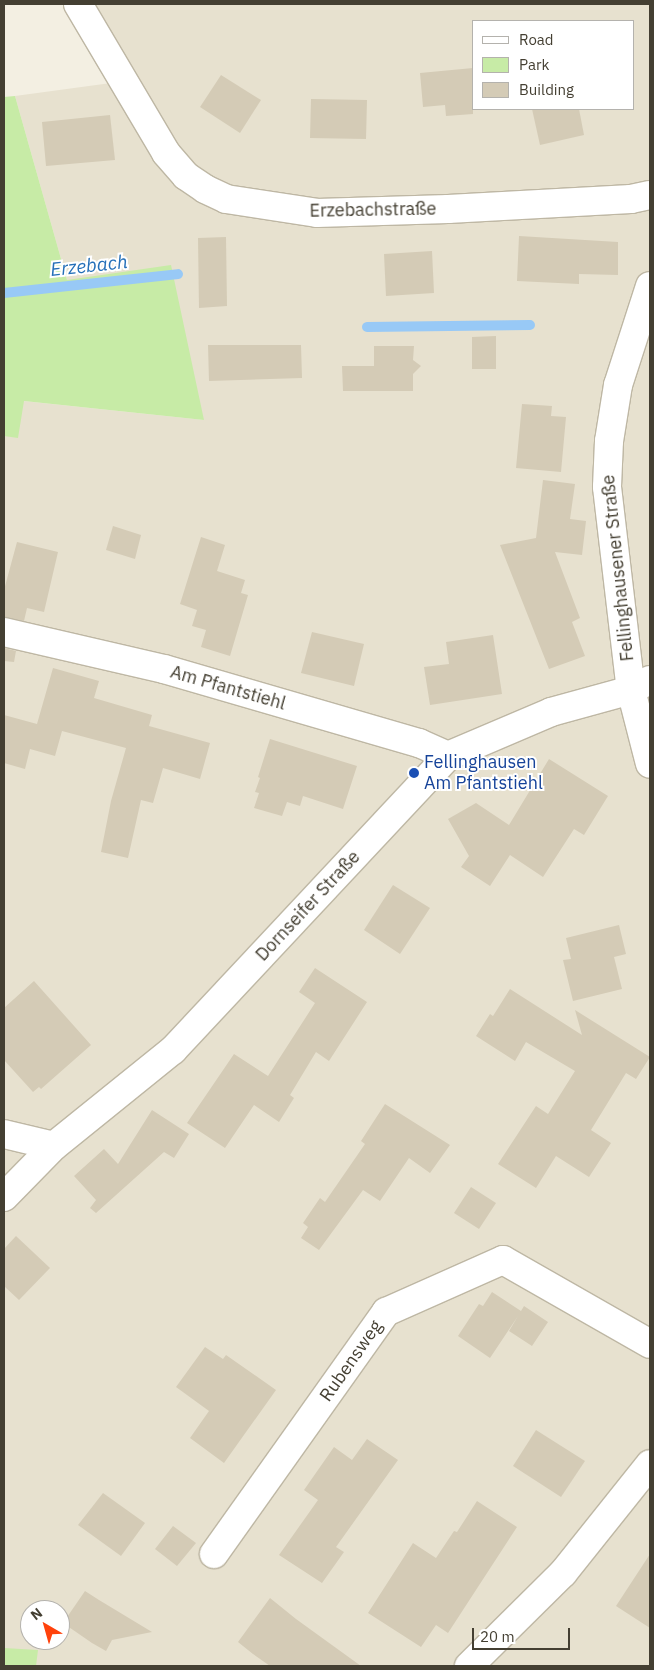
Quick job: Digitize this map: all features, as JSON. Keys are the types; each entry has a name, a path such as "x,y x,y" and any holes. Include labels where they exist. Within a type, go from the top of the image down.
{"street":[{"name":"Erzebachstraße","path":"78,4 166,153 186,176 204,189 226,200 317,213 468,208 631,199 650,195"},
{"name":"Fellinghausener Straße","path":"650,286 618,385 609,441 607,487 641,685 650,764"},
{"name":"Am Pfantstiehl","path":"4,632 164,669 419,744 448,756"},
{"name":"Dornseifer Straße","path":"4,1197 54,1146 173,1050 448,756 551,712 641,685"},
{"path":"4,1134 54,1146"},
{"name":"Rubensweg","path":"214,1554 386,1312 503,1260 650,1344"},
{"path":"469,1666 563,1574 650,1464"}],"shaded area":[{"path":"67,4 650,4 650,1666 4,1666 4,399 204,420 67,280 15,96 111,83"}],"green space":[{"path":"15,96 67,280 171,265 204,420 24,401 18,438 4,436 4,97"},
{"path":"4,1648 38,1650 36,1666 4,1666"}],"building":[{"path":"472,68 473,114 446,116 445,105 423,107 420,73"},
{"path":"221,75 261,100 240,133 200,107"},
{"path":"311,99 367,100 366,139 310,138"},
{"path":"532,110 579,110 584,135 540,145"},
{"path":"110,115 115,160 46,166 42,122"},
{"path":"519,236 618,242 618,275 579,274 579,284 517,281"},
{"path":"226,237 227,306 199,308 198,238"},
{"path":"432,251 434,293 386,296 384,254"},
{"path":"496,336 496,369 472,369 472,337"},
{"path":"208,345 301,345 302,378 209,381"},
{"path":"374,346 414,346 413,360 421,366 413,374 413,391 343,391 342,366 374,366"},
{"path":"522,404 552,406 551,416 566,417 561,472 516,468"},
{"path":"543,480 575,484 570,519 586,521 582,555 555,552 580,618 572,622 585,656 549,669 500,545 536,538"},
{"path":"113,526 141,535 135,559 106,550"},
{"path":"201,537 225,545 217,571 245,580 241,593 248,595 230,656 201,647 206,630 192,626 197,610 180,604"},
{"path":"17,542 58,552 44,612 27,608 24,621 4,617 4,590"},
{"path":"312,632 364,644 354,686 301,673"},
{"path":"493,635 502,694 430,705 424,667 449,664 446,642"},
{"path":"4,648 16,651 14,662 4,661"},
{"path":"53,668 99,681 94,698 152,715 149,726 210,743 200,779 163,768 153,803 141,800 128,858 101,852 111,801 126,748 62,731 55,756 30,749 25,769 4,763 4,715 37,724"},
{"path":"270,739 357,766 343,809 303,796 300,806 287,802 282,816 254,808 259,793 255,792 260,778 258,777"},
{"path":"549,759 608,796 584,835 574,829 543,877 510,855 490,886 461,867 469,856 448,819 476,803 509,825"},
{"path":"393,885 430,908 400,954 364,930"},
{"path":"619,925 626,954 614,957 622,989 573,1001 563,960 571,959 566,938"},
{"path":"315,968 367,1002 329,1061 316,1052 290,1095 294,1098 279,1122 254,1105 225,1148 187,1123 234,1054 268,1076 315,1003 299,992"},
{"path":"34,981 91,1045 41,1089 39,1087 33,1092 4,1060 4,1008"},
{"path":"510,989 582,1035 575,1010 650,1057 636,1079 626,1073 591,1130 611,1143 589,1177 556,1156 536,1188 498,1164 536,1106 548,1114 575,1071 526,1042 515,1061 476,1036 490,1014 493,1016"},
{"path":"385,1104 450,1145 430,1173 409,1158 380,1201 363,1190 319,1250 301,1238 308,1227 303,1223 320,1198 325,1202 365,1144 361,1141"},
{"path":"152,1110 189,1134 174,1158 164,1152 96,1213 90,1208 96,1200 74,1176 104,1149 118,1164"},
{"path":"471,1187 496,1203 479,1229 454,1213"},
{"path":"16,1236 50,1268 19,1300 4,1286 4,1249"},
{"path":"492,1292 521,1311 524,1306 548,1322 532,1346 509,1331 518,1316 490,1358 458,1336 479,1304 483,1306"},
{"path":"205,1347 223,1359 226,1355 276,1390 224,1463 190,1438 209,1411 176,1387"},
{"path":"536,1430 585,1461 561,1497 513,1466"},
{"path":"367,1439 398,1460 336,1547 344,1552 322,1583 279,1555 318,1500 304,1490 334,1447 352,1460"},
{"path":"103,1493 145,1523 121,1556 78,1525"},
{"path":"477,1501 517,1527 448,1633 436,1625 421,1647 368,1613 413,1543 436,1558 454,1531 457,1532"},
{"path":"173,1526 196,1543 177,1566 155,1549"},
{"path":"650,1554 650,1628 616,1606"},
{"path":"85,1591 152,1632 112,1640 106,1651 70,1628 70,1613"},
{"path":"270,1598 361,1666 270,1666 253,1654 238,1642"}],"waterway":[{"name":"Erzebach","path":"4,293 178,274"},
{"name":"Erzebach","path":"367,327 530,325"}],"place":[{"name":"Fellinghausen Am Pfantstiehl","path":"414,773"}]}
